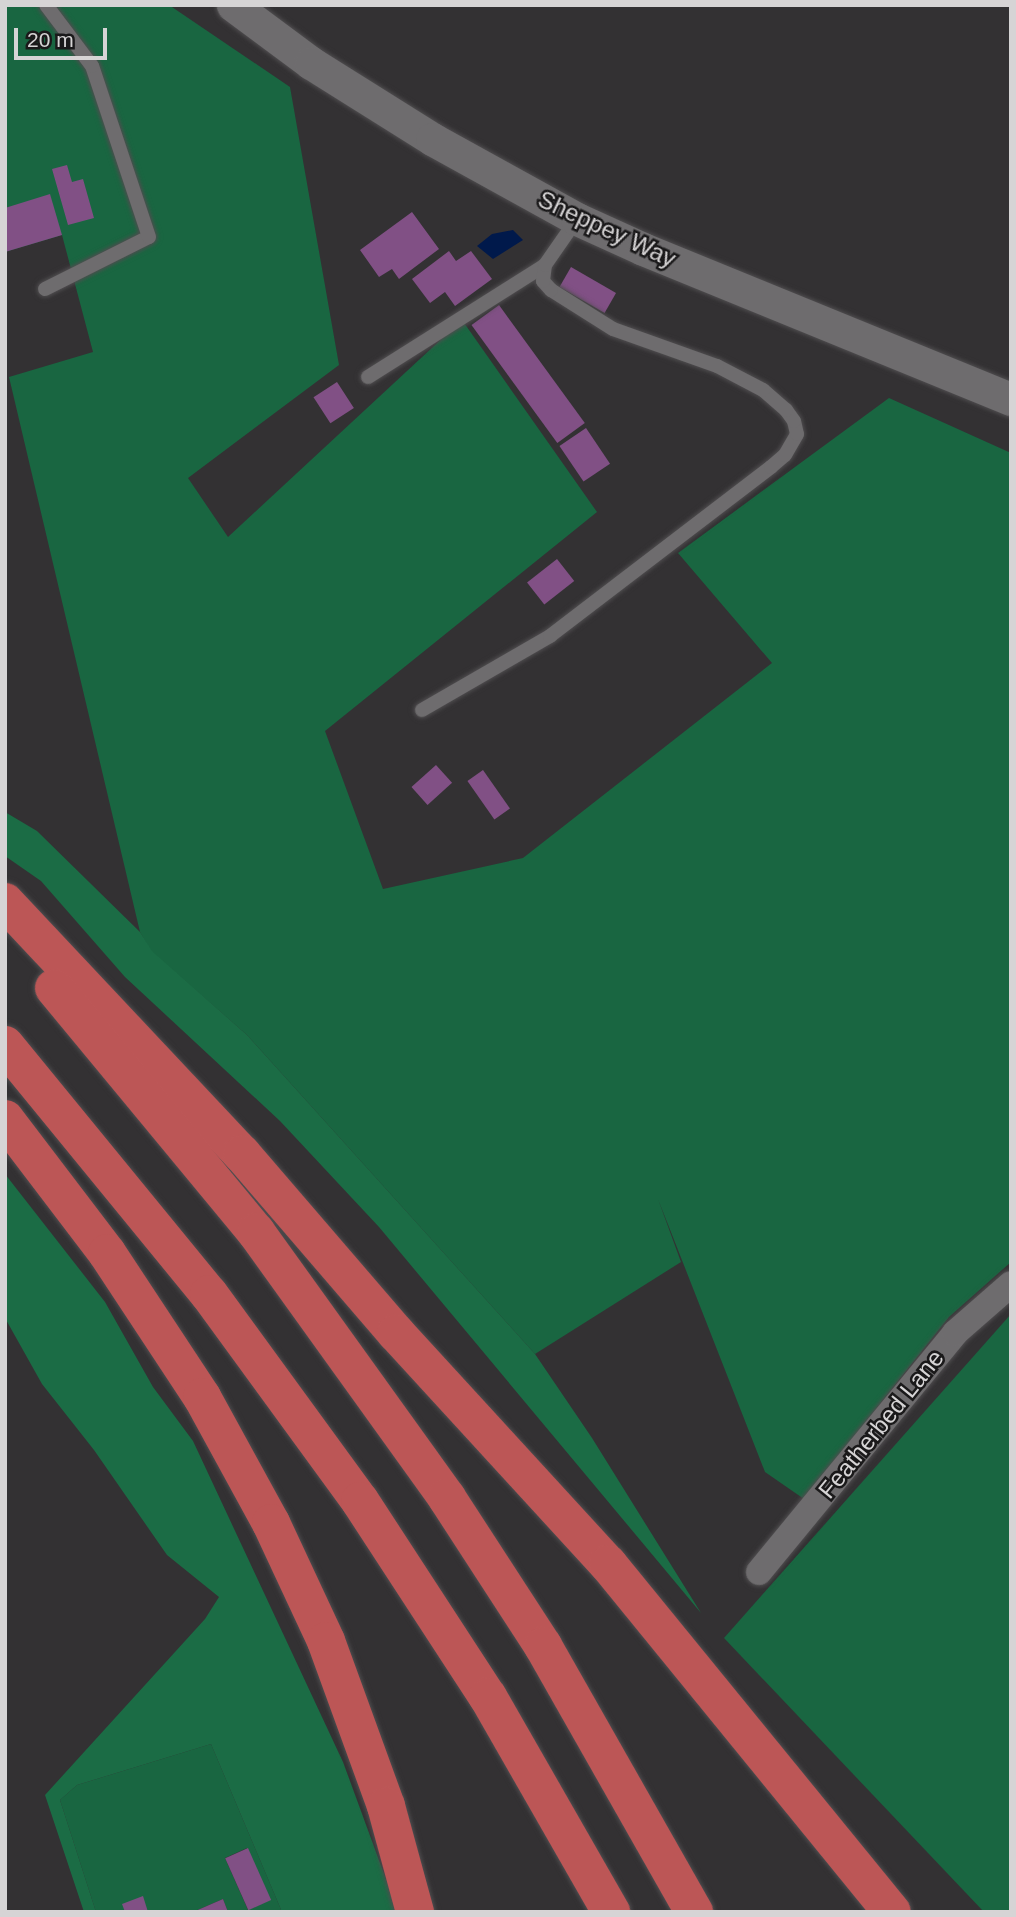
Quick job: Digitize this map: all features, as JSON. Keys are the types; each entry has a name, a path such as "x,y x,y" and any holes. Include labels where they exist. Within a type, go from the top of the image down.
{"highway":[{"path":"5,902 208,1117 396,1333 608,1564 892,1912"},
{"path":"5,935 155,1106 256,1232 349,1359 447,1498 544,1646 694,1912"},
{"path":"5,1045 201,1284 360,1502 488,1697 611,1912"},
{"path":"5,1119 107,1253 180,1364 271,1523 326,1641 386,1806 415,1912"}],"street":[{"name":"Sheppey Way","path":"233,5 311,63 410,125 577,219 643,249 1011,399"},
{"name":"Featherbed Lane","path":"759,1572 955,1333 1011,1284"}],"lane":[{"path":"45,289 149,237 92,66 46,5"},
{"path":"368,377 545,265 577,219"},
{"path":"422,710 550,636 771,467 785,455 797,434 794,421 786,410 763,390 717,366 613,329 551,290 543,281 545,265"}],"green space":[{"path":"5,5 169,5 290,87 339,365 188,478 228,537 462,320 597,512 325,731 383,889 523,858 772,663 678,553 889,398 1011,453 1011,1262 949,1317 804,1499 765,1472 658,1199 681,1262 535,1354 247,1035 151,951 140,932 9,377 93,352 62,235 5,252"},
{"path":"5,812 37,831 140,932 152,951 247,1035 535,1354 592,1438 701,1613 379,1227 280,1121 125,977 41,881 5,856"},
{"path":"5,1174 105,1302 153,1387 193,1441 343,1762 398,1912 282,1912 211,1744 77,1785 60,1800 96,1912 84,1912 45,1795 205,1619 219,1597 167,1555 94,1450 42,1384 5,1318"},
{"path":"1011,1314 1011,1912 984,1912 724,1638"},
{"path":"211,1744 282,1912 228,1912 223,1899 193,1912 96,1912 60,1800 77,1785","holes":["247,1848 270,1900 248,1910 225,1858"]}],"water":[{"path":"513,230 523,240 493,259 477,246 492,234"}],"building":[{"path":"67,165 72,182 83,179 94,218 68,225 52,169"},
{"path":"50,194 62,235 5,252 5,208"},
{"path":"412,212 439,249 399,279 392,269 379,277 360,250"},
{"path":"449,251 456,261 471,251 492,279 455,306 445,292 430,303 412,279"},
{"path":"571,267 616,293 605,313 560,287"},
{"path":"499,305 585,423 557,443 471,325"},
{"path":"337,382 354,408 330,423 314,397"},
{"path":"586,428 610,464 584,482 559,446"},
{"path":"557,559 574,581 544,604 527,582"},
{"path":"436,765 452,783 428,805 411,787"},
{"path":"483,770 510,809 494,819 467,781"},
{"path":"248,1848 271,1900 248,1910 225,1858"},
{"path":"143,1896 148,1912 125,1912 122,1904"},
{"path":"223,1899 228,1912 193,1912"}]}
